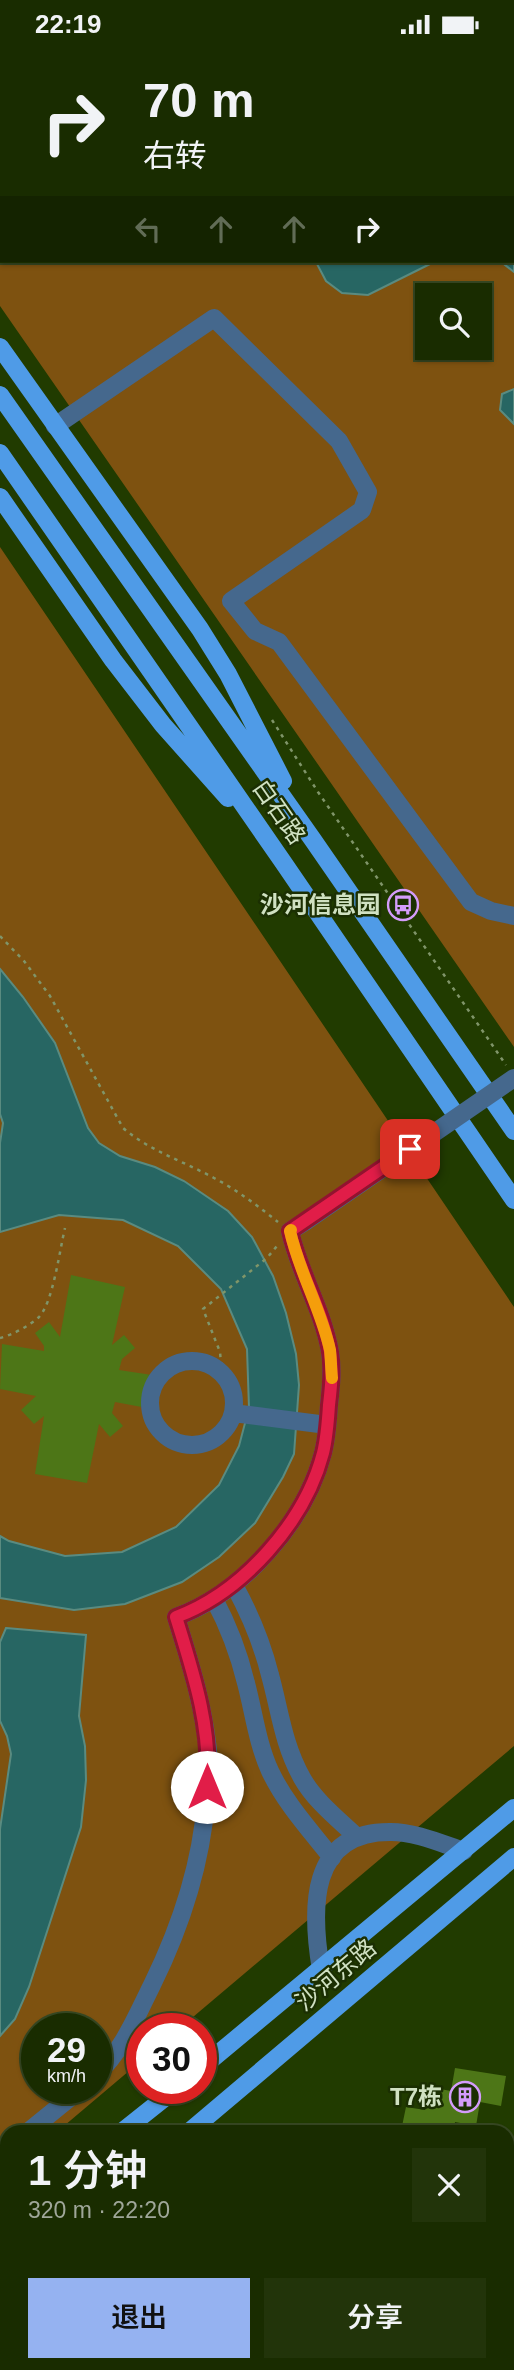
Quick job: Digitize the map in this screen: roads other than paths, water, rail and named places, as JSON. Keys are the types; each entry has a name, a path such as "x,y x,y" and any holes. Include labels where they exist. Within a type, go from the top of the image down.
{"main road":[{"path":"0,347 200,628 228,674 313,840"},
{"name":"白石路","path":"0,394 514,1131"},
{"name":"白石路","path":"0,453 284,862 514,1201"},
{"path":"0,498 113,660 163,725 284,862"},
{"name":"沙河东路","path":"217,2055 514,1808"},
{"name":"沙河东路","path":"197,2125 514,1857"},
{"path":"131,2125 157,2104"}],"street":[{"path":"55,426 214,318 339,441 368,492 362,510 232,601 255,631 279,642 471,902 491,911 514,916"},
{"path":"112,2056 121,2046 163,1962 185,1909 198,1865 209,1765 193,1671 176,1617 214,1599 234,1585 270,1548 293,1517 313,1481 323,1452 332,1380 330,1351 320,1317 299,1265 290,1231 514,1078"},
{"path":"199,1361 222,1374 230,1385 238,1414 219,1436 206,1443 192,1446 177,1443 165,1436 155,1425 150,1411 150,1394 154,1383 173,1365 199,1361"},
{"path":"238,1414 327,1425"},
{"path":"234,1585 251,1615 292,1759 316,1797 357,1837"},
{"path":"214,1599 228,1625 246,1682 256,1735 269,1769 282,1794 332,1858"},
{"path":"321,1970 314,1910 322,1875 332,1858 345,1845 369,1833 408,1834 464,1851"},
{"path":"36,2125 62,2104"}],"water":[{"path":"432,263 368,295 342,293 326,281 317,264"},
{"path":"503,263 514,263 514,272"},
{"path":"514,389 514,424 500,410 502,394"},
{"path":"0,969 55,1043 88,1128 99,1143 120,1156 155,1167 184,1181 228,1211 252,1237 273,1276 296,1354 299,1385 294,1454 255,1523 219,1557 182,1582 125,1604 74,1610 0,1598 0,1536 9,1541 65,1556 122,1552 176,1527 219,1485 239,1446 249,1408 247,1349 221,1289 178,1246 123,1220 59,1215 0,1232 0,1143 3,1123 0,1114"},
{"path":"6,1628 86,1635 79,1716 85,1746 86,1780 81,1827 29,1987 15,2019 0,2036 0,1829 11,1754 0,1721 0,1642"}],"place":[{"name":"沙河信息园","path":"403,905"},
{"name":"T7栋","path":"465,2097"}]}
